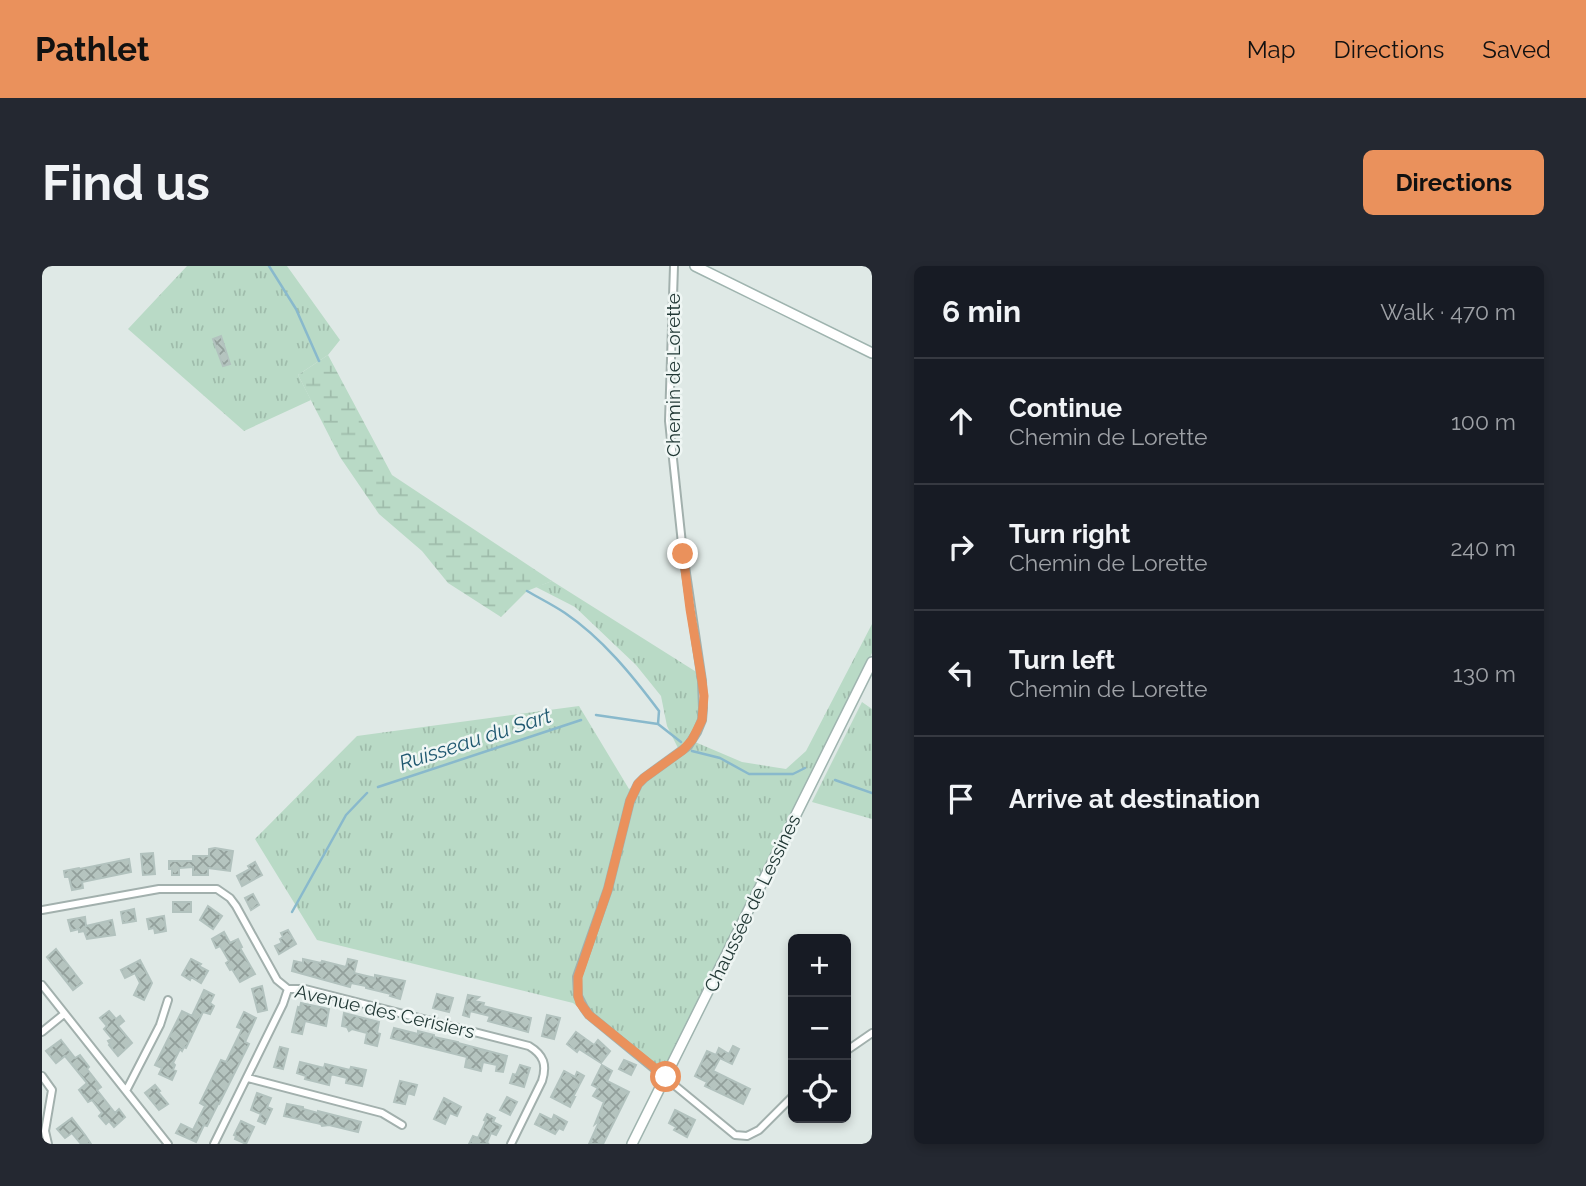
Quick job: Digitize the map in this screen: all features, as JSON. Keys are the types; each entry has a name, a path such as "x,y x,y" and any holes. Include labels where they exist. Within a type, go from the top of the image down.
{"main road":[{"path":"695,266 872,353"},
{"name":"Chaussée de Lessines","path":"632,1144 872,662"}],"street":[{"name":"Chemin de Lorette","path":"674,266 669,421 683,554 704,708 697,732 688,746 644,778 630,801 608,889 580,967 577,987 580,1003 589,1015 729,1131 747,1136 760,1130 788,1101"},
{"name":"Avenue des Cerisiers","path":"42,910 159,889 217,889 230,898 277,980 288,989 305,989 537,1050 542,1056 545,1071 511,1144"},
{"path":"42,985 168,1144"},
{"path":"214,1144 248,1078 288,989"},
{"path":"126,1091 160,1025 168,1000"},
{"path":"42,1032 64,1014"},
{"path":"851,1048 872,1033"},
{"path":"42,1076 52,1090 45,1131 48,1144"},
{"path":"248,1078 382,1113 402,1125"}],"green space":[{"path":"187,266 287,266 340,340 328,355 298,375 311,400 244,431 128,329"},
{"path":"328,355 392,475 552,581 527,591 501,617 448,583 422,551 379,514 340,457 298,375"},
{"path":"552,581 698,673 700,714 695,729 681,749 679,750 667,726 661,696 636,665 575,607 536,587"},
{"path":"872,624 872,653 664,1070 573,1003 317,940 255,839 357,736 579,706 629,789 688,750 695,742 742,762 786,769 806,751"},
{"path":"862,702 872,709 872,819 812,802"}],"building":[{"path":"221,336 230,364 223,366 213,339"},
{"path":"209,849 233,851 230,871 208,868 208,875 193,875 193,867 179,868 179,875 172,875 169,861 193,861 193,856 209,856"},
{"path":"153,853 155,874 143,875 141,854"},
{"path":"129,859 131,872 82,882 83,888 72,890 69,877 65,877 64,871"},
{"path":"255,862 262,875 242,886 237,876 250,869 248,866"},
{"path":"253,894 259,905 251,910 245,898"},
{"path":"173,902 191,902 191,912 173,912"},
{"path":"208,906 222,916 213,929 200,920"},
{"path":"134,909 136,921 123,923 121,912"},
{"path":"164,916 166,931 155,933 154,928 149,929 147,919"},
{"path":"85,917 86,926 112,920 115,935 87,939 84,931 71,931 68,920"},
{"path":"288,930 296,944 279,954 275,946 282,943 281,933"},
{"path":"224,932 230,943 238,939 242,947 240,948 255,974 240,982 226,963 229,961 222,949 220,946 216,948 212,939"},
{"path":"56,949 82,983 73,990 47,957"},
{"path":"191,959 208,971 201,983 182,975"},
{"path":"303,959 346,967 348,959 357,961 354,973 405,981 400,999 366,986 351,983 350,987 292,971 294,961 303,963"},
{"path":"140,960 152,983 144,1000 134,995 140,983 135,973 125,978 121,970"},
{"path":"262,986 267,1010 258,1012 252,989"},
{"path":"204,990 214,995 210,1003 214,1006 210,1014 203,1012 186,1048 182,1051 180,1049 173,1063 173,1070 176,1071 172,1080 159,1074 162,1068 155,1065 182,1011 192,1016"},
{"path":"437,994 453,998 449,1012 433,1008"},
{"path":"468,995 479,997 474,1001 484,1003 483,1006 531,1018 528,1032 488,1021 490,1016 470,1011 469,1017 463,1015"},
{"path":"301,1003 329,1009 326,1026 305,1021 302,1034 292,1032"},
{"path":"109,1011 116,1019 120,1016 124,1021 118,1026 132,1043 118,1056 109,1045 108,1041 112,1039 104,1029 107,1026 100,1018"},
{"path":"244,1012 256,1018 245,1042 249,1044 207,1126 204,1125 196,1142 176,1133 181,1124 193,1130 205,1106 200,1103 221,1060 226,1062 242,1029 237,1027"},
{"path":"344,1013 379,1022 377,1046 365,1043 367,1033 352,1029 349,1031 342,1026"},
{"path":"547,1015 560,1018 554,1039 542,1036"},
{"path":"394,1028 418,1034 418,1031 507,1056 503,1072 496,1071 497,1065 483,1062 481,1071 465,1067 467,1057 391,1038"},
{"path":"576,1032 594,1045 598,1040 610,1051 601,1063 579,1049 577,1052 567,1044"},
{"path":"61,1040 75,1058 80,1055 89,1067 87,1069 101,1087 97,1090 115,1113 119,1109 125,1117 114,1127 109,1121 106,1124 92,1100 88,1102 79,1090 87,1083 65,1056 56,1063 46,1051"},
{"path":"733,1046 739,1049 732,1064 720,1058 713,1071 750,1089 743,1104 705,1086 707,1082 695,1076 707,1051 716,1055 719,1048 729,1054"},
{"path":"280,1047 288,1049 283,1069 274,1067"},
{"path":"624,1060 636,1065 631,1075 619,1069"},
{"path":"300,1062 324,1068 325,1064 350,1070 351,1067 366,1070 362,1086 346,1083 347,1078 331,1074 329,1085 305,1079 306,1076 297,1073"},
{"path":"520,1065 530,1068 524,1087 510,1083"},
{"path":"602,1065 612,1071 607,1081 629,1092 603,1144 589,1144 600,1120 595,1124 604,1102 593,1096 598,1088 592,1085"},
{"path":"564,1071 575,1077 577,1072 584,1076 570,1107 551,1097"},
{"path":"400,1081 417,1085 414,1095 408,1093 405,1104 394,1102"},
{"path":"155,1085 168,1104 159,1110 145,1093"},
{"path":"257,1093 271,1098 267,1107 272,1109 265,1124 258,1121 261,1114 251,1110"},
{"path":"507,1097 517,1102 510,1115 500,1110"},
{"path":"444,1098 461,1107 457,1116 450,1113 445,1124 434,1119"},
{"path":"287,1104 361,1122 358,1132 284,1116"},
{"path":"675,1110 695,1120 687,1137 674,1130 676,1127 669,1123"},
{"path":"487,1114 495,1118 493,1122 501,1126 496,1135 491,1133 487,1143 489,1144 469,1144 473,1136 478,1138"},
{"path":"540,1114 552,1120 554,1115 567,1122 563,1130 559,1128 555,1134 535,1124"},
{"path":"72,1118 91,1144 81,1144 72,1133 65,1138 57,1129"},
{"path":"241,1121 254,1127 246,1144 235,1139 234,1135"}],"waterway":[{"path":"269,266 296,309 319,361"},
{"path":"527,591 565,613 604,646 659,711 658,724"},
{"name":"Ruisseau du Sart","path":"596,715 658,724 681,742"},
{"name":"Ruisseau du Sart","path":"378,787 581,720"},
{"name":"Ruisseau du Sart","path":"692,751 720,758 749,774 793,774 805,768"},
{"name":"Ruisseau du Sart","path":"835,780 872,793"},
{"name":"Ruisseau du Sart","path":"292,912 346,815 367,793"}],"route":[{"path":"666,1077 589,1015 580,1003 577,987 580,967 608,889 630,801 644,778 688,746 702,720 704,696 683,554"}]}
